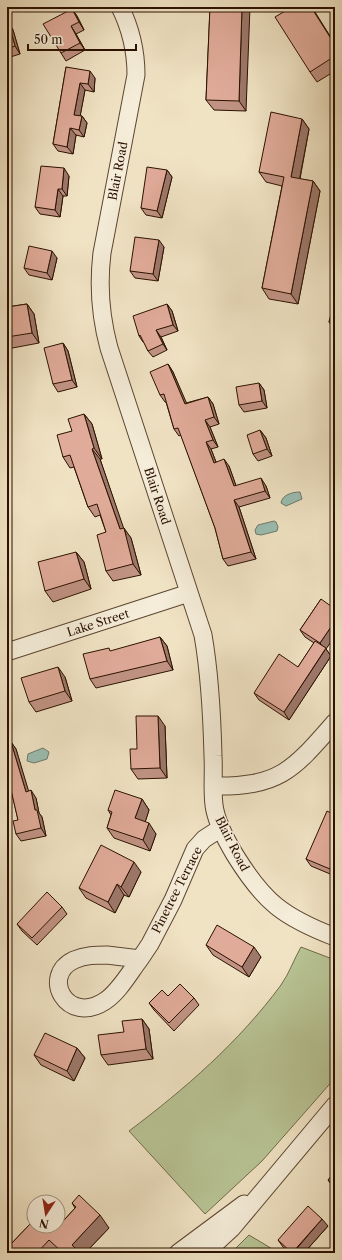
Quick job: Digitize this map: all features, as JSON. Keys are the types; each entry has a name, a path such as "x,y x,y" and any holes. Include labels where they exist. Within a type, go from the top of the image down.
{"street":[{"name":"Blair Road","path":"120,7 130,32 136,53 136,75 102,253 99,277 100,304 109,348 203,635 208,663 211,704 214,804 221,828 252,882 264,896 282,912 308,927 335,937"},
{"name":"Lake Street","path":"7,652 188,593"},
{"path":"213,786 250,785 267,781 299,762 335,722"},
{"name":"Pinetree Terrace","path":"140,959 150,944 173,900 195,850 204,839 221,828"},
{"path":"205,1253 232,1228 335,1105"},
{"path":"178,1253 260,1193"}],"green space":[{"path":"301,947 335,960 335,1078 262,1161 205,1214 129,1131 191,1081 247,1026 281,985"},
{"path":"249,1235 279,1253 231,1253"}],"water":[{"path":"300,492 302,499 286,506 281,503 283,498 288,494"},
{"path":"274,521 278,527 277,531 261,535 256,534 255,530 258,525"},
{"path":"43,748 49,752 47,759 34,763 27,761 28,754"}],"building":[{"path":"210,7 242,7 239,101 206,100"},
{"path":"292,7 311,7 335,45 335,56 310,72 275,17"},
{"path":"72,9 79,22 71,26 80,43 61,53 43,24"},
{"path":"8,22 15,46 7,49 7,23"},
{"path":"66,67 90,71 88,84 80,83 74,115 82,116 79,130 70,128 67,147 53,144"},
{"path":"271,112 302,119 291,177 313,181 291,294 262,288 284,177 259,172"},
{"path":"41,166 64,168 62,189 58,189 55,210 35,207"},
{"path":"147,167 167,170 157,211 141,208"},
{"path":"135,237 159,240 153,274 130,271"},
{"path":"29,246 52,251 47,273 24,268"},
{"path":"335,300 335,323 329,322"},
{"path":"27,304 32,333 7,337 7,307"},
{"path":"167,304 173,325 156,330 163,344 148,351 140,335 139,336 133,316"},
{"path":"63,343 72,380 53,384 44,348"},
{"path":"168,364 185,404 208,397 214,417 205,420 213,440 206,442 214,463 224,459 234,486 261,478 265,491 234,500 251,552 223,559 215,528 178,428 174,429 164,394 160,395 150,372"},
{"path":"259,383 262,401 239,405 236,387"},
{"path":"84,414 94,448 92,449 120,529 124,528 133,564 106,571 97,535 106,532 97,504 88,507 70,455 63,457 57,435 72,431 68,419"},
{"path":"260,430 267,449 253,454 247,435"},
{"path":"76,552 84,579 45,591 38,562"},
{"path":"321,599 335,609 335,621 320,643 300,630"},
{"path":"160,637 167,661 90,679 83,654 109,648 110,651"},
{"path":"315,641 326,648 284,712 254,693 279,654 298,667"},
{"path":"58,667 65,691 29,702 21,678"},
{"path":"136,716 158,716 160,768 131,769 130,749 137,749"},
{"path":"11,742 26,792 31,790 35,810 37,810 41,828 16,834 13,821 18,820 7,777 7,743"},
{"path":"115,790 142,799 135,818 149,823 143,840 107,828 112,812 108,810"},
{"path":"327,811 335,815 335,856 330,869 306,859"},
{"path":"101,845 134,862 121,887 117,884 108,902 79,888"},
{"path":"47,892 62,907 32,938 17,924"},
{"path":"217,925 254,947 242,967 206,945"},
{"path":"180,984 194,998 169,1023 149,1003 162,990 168,996"},
{"path":"142,1019 146,1049 101,1055 98,1035 124,1032 122,1021"},
{"path":"45,1033 77,1048 67,1071 34,1055"},
{"path":"335,1172 335,1186 328,1180"},
{"path":"79,1195 100,1215 72,1245 78,1251 75,1253 63,1253 49,1240 37,1253 7,1253 7,1240 11,1244 26,1228 26,1234 66,1234 66,1218 76,1207 72,1203"},
{"path":"308,1206 322,1219 292,1253 278,1240"}]}
